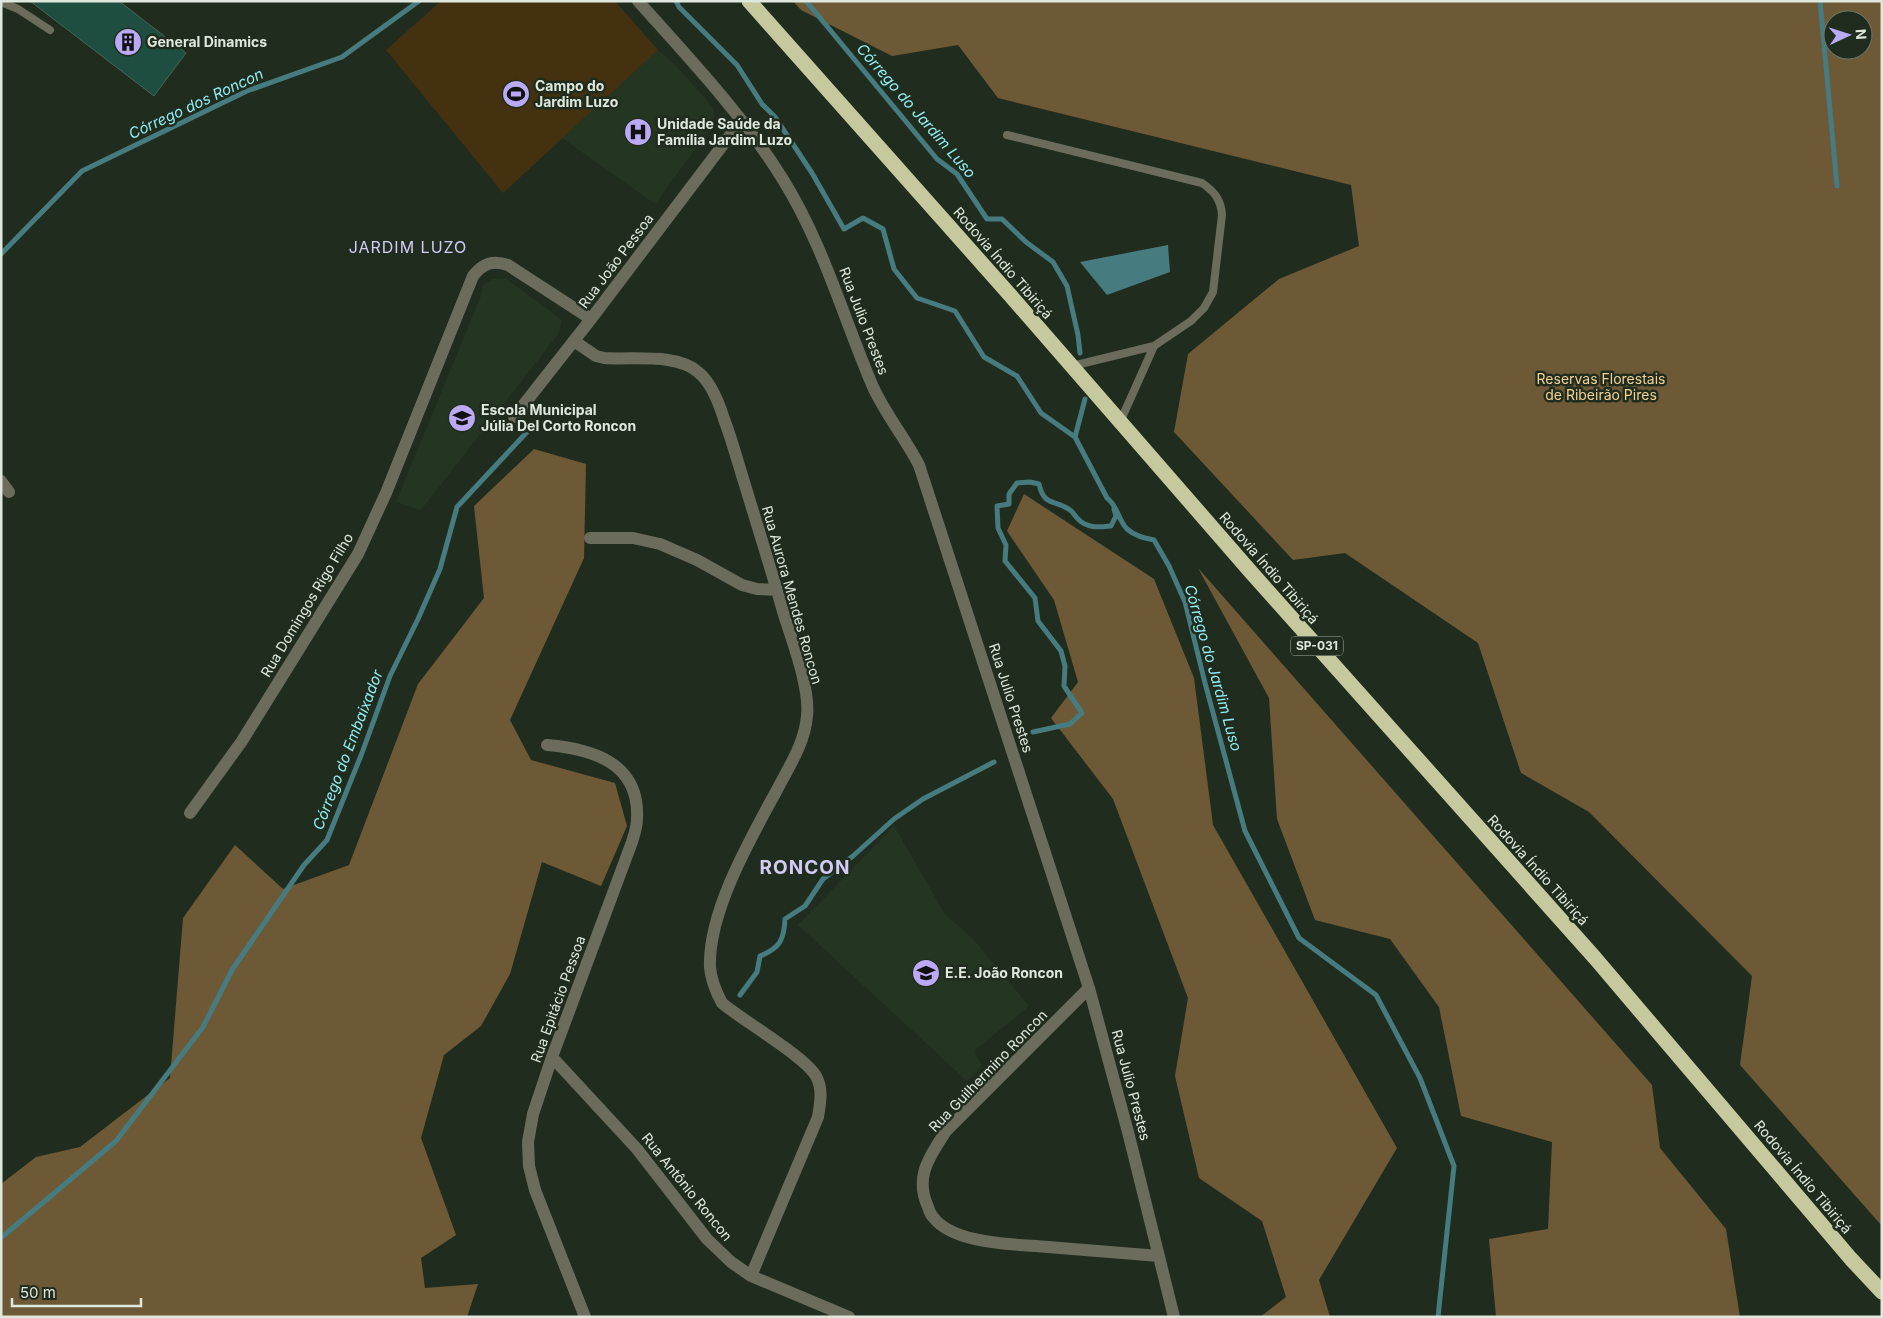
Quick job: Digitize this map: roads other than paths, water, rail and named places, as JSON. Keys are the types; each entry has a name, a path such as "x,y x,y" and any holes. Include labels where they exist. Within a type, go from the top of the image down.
{"highway":[{"name":"Rodovia Índio Tibiriçá","path":"749,1 1072,366 1250,571 1595,958 1851,1259 1882,1292"}],"street":[{"name":"Rua Julio Prestes","path":"638,1 741,121 783,179 807,222 824,261 873,387 886,412 908,443 919,465 1089,988 1128,1132 1174,1317"},
{"name":"Rua João Pessoa","path":"514,418 741,121"},
{"name":"Rua Domingos Rigo Filho","path":"190,813 242,741 358,554 386,493 473,276 479,268 487,263 499,262 508,265 591,319"},
{"name":"Rua Aurora Mendes Roncon","path":"574,341 596,356 604,358 674,360 688,364 700,373 712,389 724,418 777,590 800,667 806,695 808,715 804,733 795,756 747,845 718,914 711,946 710,968 715,990 722,1003 734,1014 806,1063 817,1078 821,1096 818,1116 751,1276"},
{"path":"1,481 9,492"},
{"path":"590,538 633,538 660,544 697,560 742,585 757,589 777,590"},
{"name":"Rua Epitácio Pessoa","path":"547,745 570,747 590,752 613,764 628,778 637,801 638,821 632,842 532,1114 528,1142 529,1166 535,1190 585,1317"},
{"name":"Rua Guilhermino Roncon","path":"1089,988 946,1131 928,1158 921,1180 924,1199 933,1217 948,1230 969,1238 1001,1243 1159,1256"},
{"name":"Rua Antônio Roncon","path":"552,1057 637,1149 707,1239 730,1262 751,1276 849,1317"}],"lane":[{"path":"1,2 50,30"},
{"path":"1007,135 1202,183 1213,190 1221,203 1222,215 1213,292 1204,308 1191,322 1154,346 1072,366"},
{"path":"1120,422 1154,346"}],"water":[{"path":"1168,245 1170,272 1107,295 1080,262"}],"waterway":[{"name":"Córrego dos Roncon","path":"1,254 82,171 247,91 342,57 419,1"},
{"name":"Córrego do Jardim Luso","path":"676,1 679,7 737,65 762,104 775,117 812,173 844,229 863,218 883,229 894,269 917,298 955,311 984,357 1017,376 1041,413 1075,437 1107,498 1114,505 1127,529 1136,535 1154,540 1169,566 1185,602 1245,831 1299,938 1376,995 1420,1078 1454,1166 1438,1317"},
{"name":"Córrego do Jardim Luso","path":"806,1 937,159 957,174 987,219 1002,219 1026,242 1053,262 1067,286 1080,353"},
{"path":"1820,1 1837,186"},
{"path":"1075,437 1085,399"},
{"name":"Córrego do Embaixador","path":"2,1237 116,1141 203,1027 232,970 304,865 327,840 390,676 440,569 457,507 527,432"},
{"path":"1033,732 1070,724 1082,713 1064,686 1065,666 1061,651 1038,621 1035,598 1005,561 1006,545 998,528 997,506 1009,504 1009,494 1017,483 1030,482 1039,484 1041,491 1047,499 1070,510 1078,519 1090,526 1111,526 1116,516 1114,509"},
{"path":"740,995 757,972 760,956 772,950 780,942 785,919 805,906 823,879 853,856 894,819 923,799 994,762"}],"place":[{"name":"General Dinamics","path":"128,42"},
{"name":"Campo do Jardim Luzo","path":"516,94"},
{"name":"Unidade Saúde da Família Jardim Luzo","path":"638,132"},
{"name":"Escola Municipal Júlia Del Corto Roncon","path":"462,418"},
{"name":"E.E. João Roncon","path":"926,973"}],"district":[{"name":"JARDIM LUZO","path":"408,247"},
{"name":"RONCON","path":"805,867"}],"park label":[{"name":"Reservas Florestais de Ribeirão Pires","path":"1601,388"}]}
